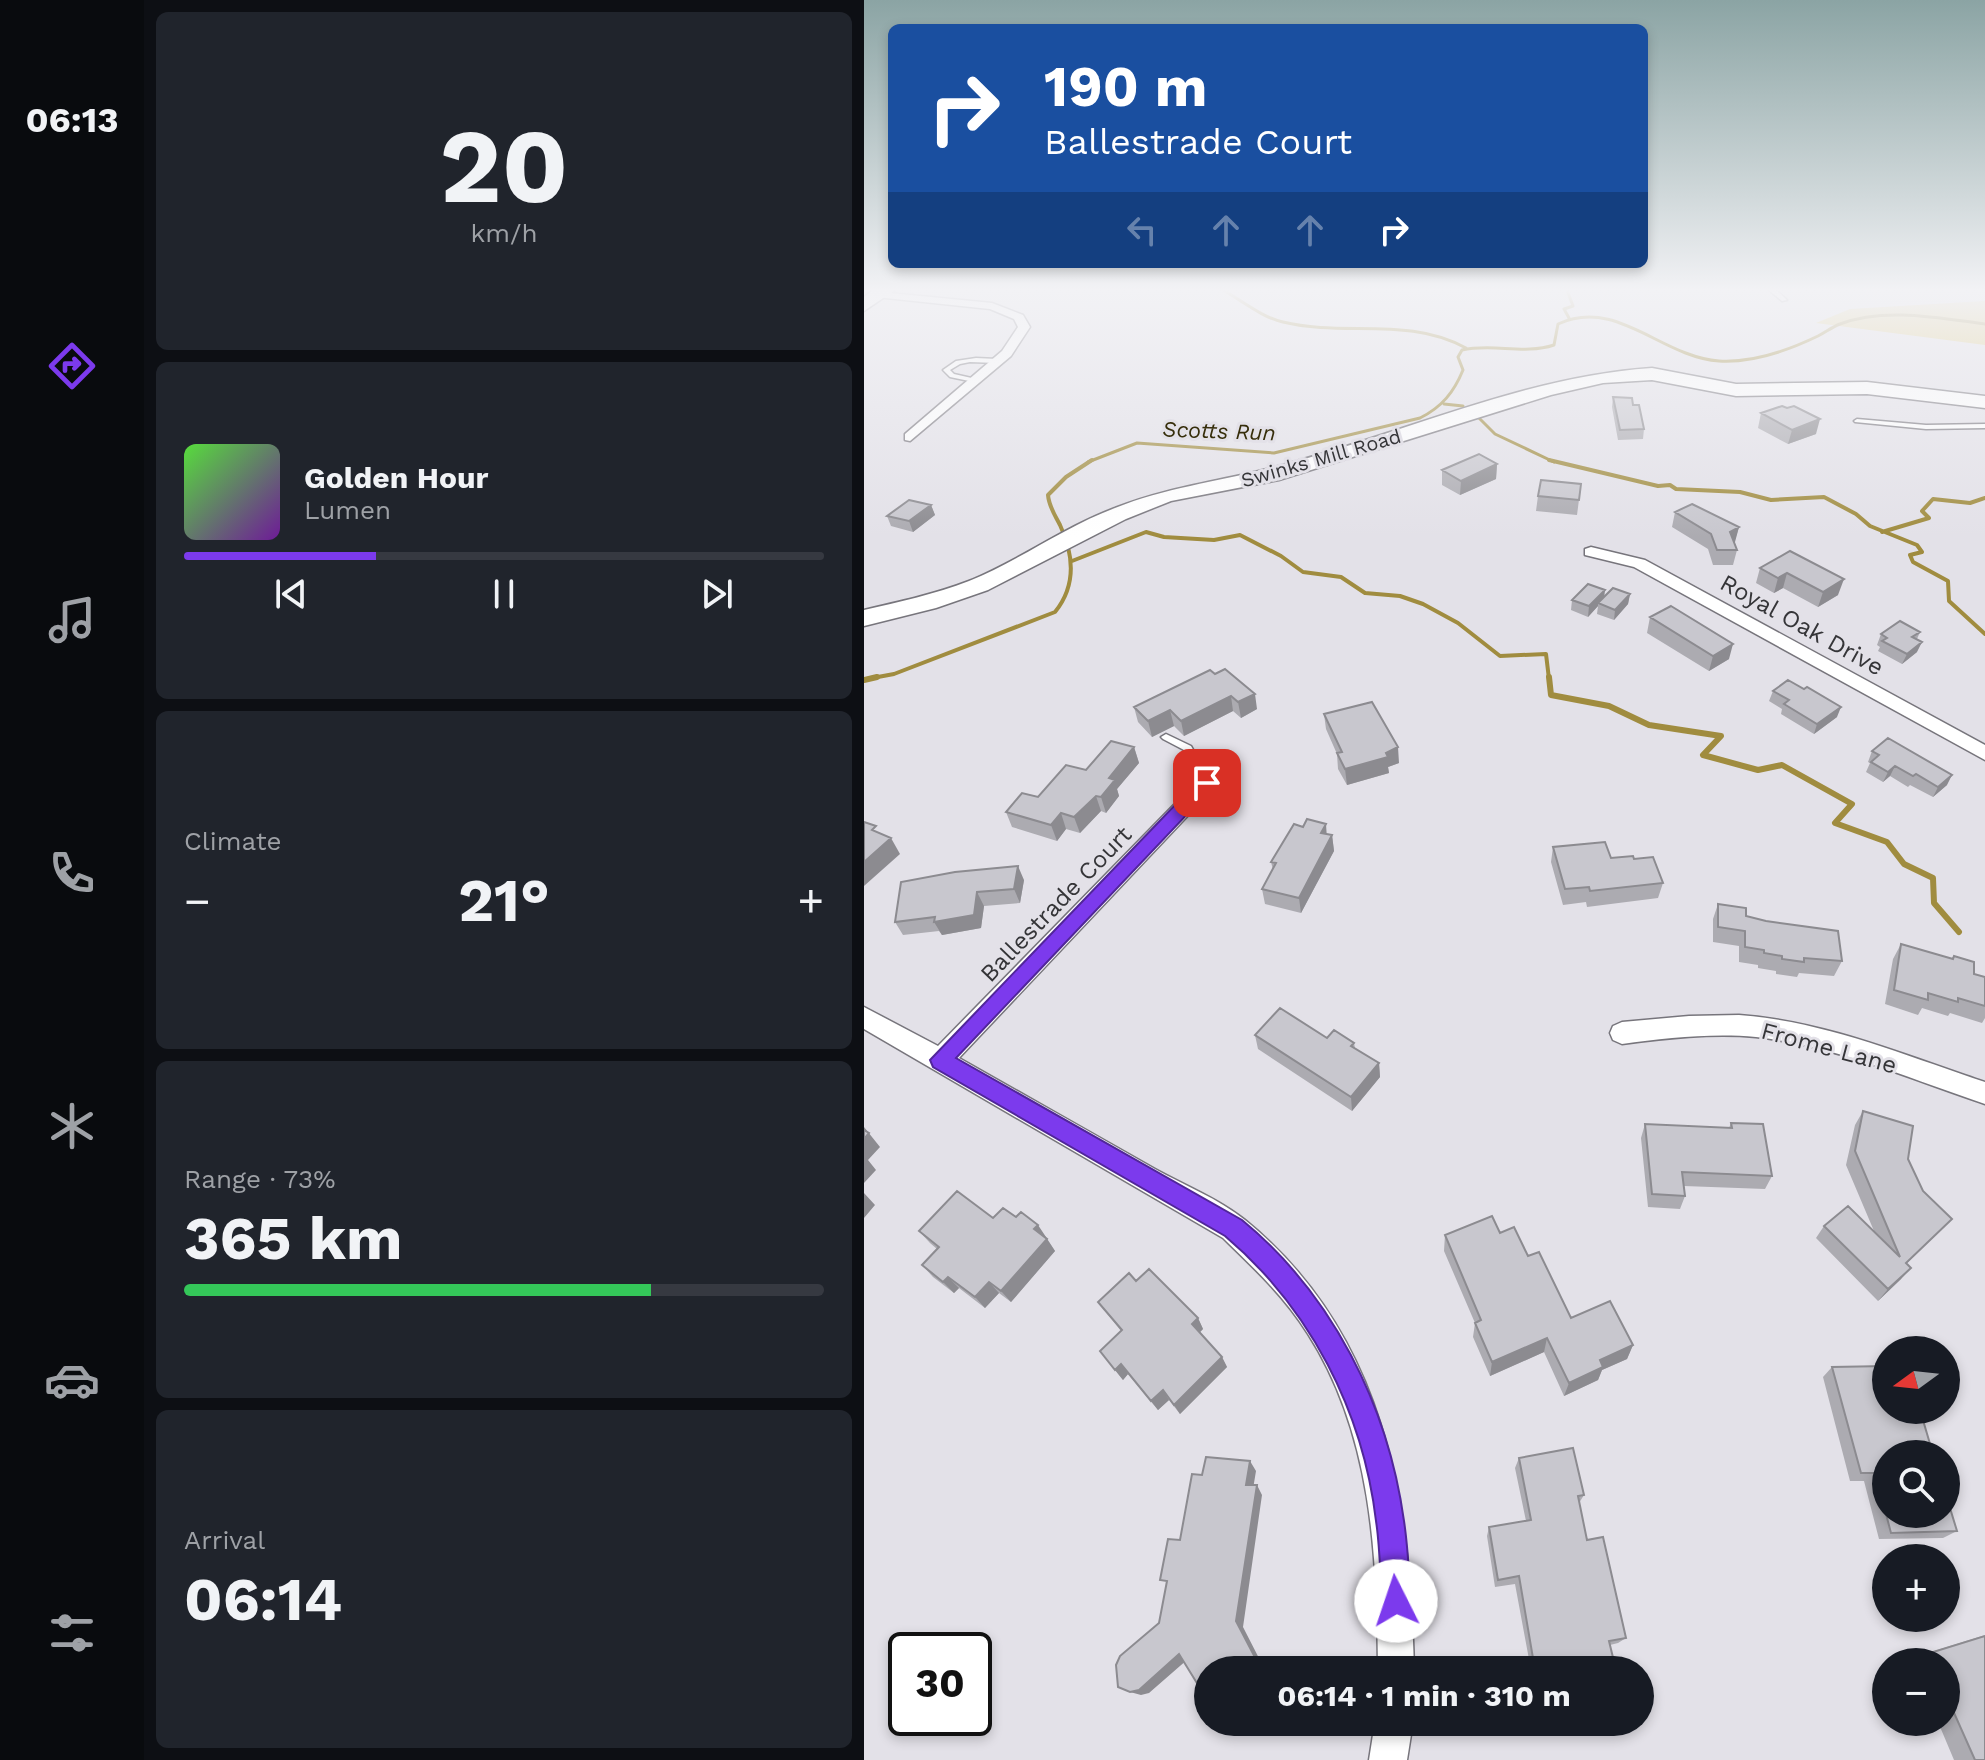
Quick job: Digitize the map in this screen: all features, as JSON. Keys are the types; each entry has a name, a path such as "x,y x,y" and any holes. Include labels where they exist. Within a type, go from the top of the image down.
{"street":[{"path":"910,437 984,372"},
{"name":"Swinks Mill Road","path":"864,618 966,589 1118,514 1165,496 1271,475 1546,390 1603,377 1652,374 1736,390 1867,388 1985,402"},
{"name":"Royal Oak Drive","path":"1591,552 1639,563 1985,753"},
{"name":"Ballestrade Court","path":"941,1060 1207,783"},
{"path":"864,1017 1233,1228 1266,1255 1323,1331 1351,1379 1374,1445 1390,1520 1396,1601 1396,1656"},
{"name":"Frome Lane","path":"1622,1033 1706,1024 1758,1027 1836,1045 1985,1093"},
{"path":"1388,1760 1392,1736"}],"lane":[{"path":"948,372 952,376 974,380"},
{"path":"1857,421 1926,427 1985,426"},
{"path":"1166,737 1188,748 1207,783"}],"building":[{"path":"1613,397 1632,398 1633,405 1639,405 1644,429 1620,430"},
{"path":"1782,406 1794,406 1820,419 1792,430 1761,413"},
{"path":"1479,454 1497,464 1461,481 1442,470"},
{"path":"1541,480 1581,484 1579,500 1538,496"},
{"path":"909,500 931,505 909,521 887,516"},
{"path":"1692,504 1739,527 1730,532 1737,550 1717,550 1711,534 1675,512"},
{"path":"1790,551 1844,579 1823,592 1787,573 1778,578 1760,568"},
{"path":"1588,584 1605,590 1589,606 1572,600"},
{"path":"1613,588 1630,594 1615,610 1598,603"},
{"path":"1671,606 1733,644 1713,656 1650,617"},
{"path":"1900,621 1920,632 1912,637 1922,642 1907,654 1882,641 1887,638 1881,634"},
{"path":"1225,669 1255,694 1238,702 1231,696 1181,721 1170,710 1148,721 1134,707 1210,670 1215,674"},
{"path":"1788,680 1841,707 1817,724 1784,704 1789,700 1773,691"},
{"path":"1372,702 1398,747 1386,753 1388,757 1345,769 1337,753 1342,752 1324,714"},
{"path":"1888,738 1952,775 1938,787 1895,766 1888,772 1871,762 1879,755 1872,751"},
{"path":"1111,741 1134,747 1109,778 1115,780 1101,797 1096,796 1074,817 1061,813 1051,825 1006,812 1022,793 1038,797 1066,765 1086,770"},
{"path":"1307,819 1326,824 1321,833 1332,835 1299,898 1262,889 1276,863 1271,862 1294,824 1303,827"},
{"path":"864,822 876,826 872,830 891,838 864,862"},
{"path":"1605,842 1611,858 1653,857 1663,883 1590,891 1589,887 1565,889 1553,847"},
{"path":"1018,866 1014,889 977,892 974,915 934,922 935,917 895,922 901,882 955,872"},
{"path":"1718,904 1746,908 1746,916 1766,921 1838,931 1842,961 1782,959 1782,956 1764,953 1764,950 1745,947 1745,931 1718,927"},
{"path":"1901,944 1974,962 1974,974 1985,977 1985,1006 1928,993 1928,1000 1894,990"},
{"path":"1280,1008 1327,1038 1334,1030 1354,1043 1351,1046 1379,1063 1351,1097 1255,1035"},
{"path":"1863,1111 1913,1126 1908,1159 1923,1191 1952,1219 1906,1263 1911,1268 1888,1289 1824,1226 1848,1206 1900,1257 1855,1151"},
{"path":"1731,1123 1763,1124 1772,1176 1682,1172 1685,1196 1652,1194 1645,1124 1732,1128"},
{"path":"957,1191 993,1218 1003,1208 1016,1217 1021,1212 1038,1225 1034,1229 1047,1239 1001,1291 989,1282 975,1297 948,1277 943,1282 922,1265 939,1247 919,1231"},
{"path":"1492,1216 1500,1233 1514,1227 1528,1256 1539,1252 1571,1318 1610,1301 1633,1345 1600,1360 1603,1367 1569,1383 1547,1338 1492,1362 1475,1323 1481,1320 1445,1235"},
{"path":"1149,1269 1198,1318 1192,1324 1222,1357 1174,1405 1163,1390 1151,1401 1121,1364 1115,1370 1100,1351 1122,1330 1098,1302 1129,1273 1136,1281"},
{"path":"1872,1366 1872,1424 1924,1424 1929,1440 1872,1440 1872,1473 1861,1473 1832,1367"},
{"path":"1573,1448 1584,1495 1578,1496 1587,1540 1603,1537 1626,1638 1609,1641 1613,1656 1533,1656 1519,1576 1498,1580 1489,1527 1531,1520 1519,1458"},
{"path":"1206,1457 1250,1461 1246,1485 1257,1485 1236,1621 1254,1656 1194,1656 1194,1678 1179,1654 1139,1690 1130,1692 1118,1687 1116,1665 1120,1656 1159,1623 1167,1581 1160,1580 1168,1539 1180,1540 1192,1474 1202,1475"},
{"path":"1890,1528 1956,1528 1957,1531 1891,1533"},
{"path":"1985,1636 1985,1760 1975,1760 1960,1726 1960,1648 1946,1648"}],"waterway":[{"name":"Scotts Run","path":"1090,461 1137,443 1274,453 1420,418 1441,404 1462,372"},
{"path":"1444,404 1463,406"},
{"path":"1478,417 1495,434 1551,460"},
{"path":"1551,460 1658,486 1670,485 1676,489 1740,492 1771,500 1824,497 1884,532"},
{"name":"Scotts Run","path":"874,678 894,674 1055,612 1067,592 1071,570 1065,536 1048,495 1066,477 1090,461"},
{"path":"1884,532 1929,518 1922,511 1933,499 1970,503 1985,498"},
{"path":"1072,561 1146,532 1164,537 1214,540 1240,535 1281,556 1303,572 1341,577 1365,593 1400,596 1423,604 1458,623 1500,656 1546,654 1549,679"},
{"path":"1884,532 1917,545 1922,552 1910,555 1913,562 1948,581 1949,601 1985,634"},
{"path":"1549,677 1551,695 1609,706 1649,725 1721,736 1703,755 1758,770 1782,765 1852,804 1835,823 1887,842 1904,864 1933,878 1934,903 1959,932"},
{"name":"Scotts Run","path":"864,680 874,678"},
{"name":"Scotts Run","path":"867,679 874,678"}],"route":[{"path":"1207,783 941,1060 1233,1228 1266,1255 1323,1331 1351,1379 1374,1445 1390,1520 1396,1601"}]}
